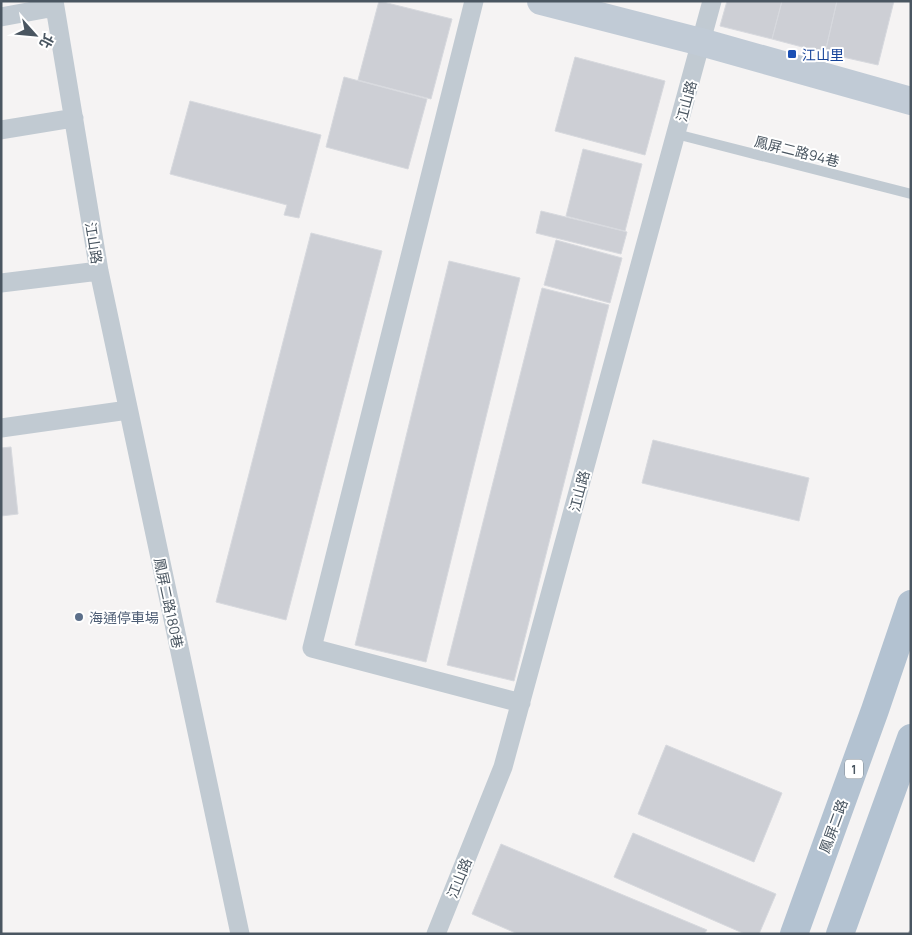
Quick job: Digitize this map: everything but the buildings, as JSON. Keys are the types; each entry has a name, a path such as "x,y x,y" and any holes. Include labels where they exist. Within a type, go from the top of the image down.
{"main road":[{"name":"鳳屏二路","path":"798,922 872,719 911,604"},
{"path":"798,922 841,931 911,738"}],"street":[{"path":"474,1 312,648 521,703"},
{"path":"541,1 701,42 911,101"},
{"name":"江山路","path":"436,934 503,767 712,1"},
{"name":"江山路","path":"1,17 54,4 99,271 1,282"},
{"path":"1,130 74,118"},
{"name":"鳳屏二路180巷","path":"99,271 240,934"},
{"path":"1,428 128,410"}],"lane":[{"name":"鳳屏二路94巷","path":"676,134 911,194"}],"place":[{"name":"江山里","path":"792,54"},
{"name":"海通停車場","path":"79,617"}]}
